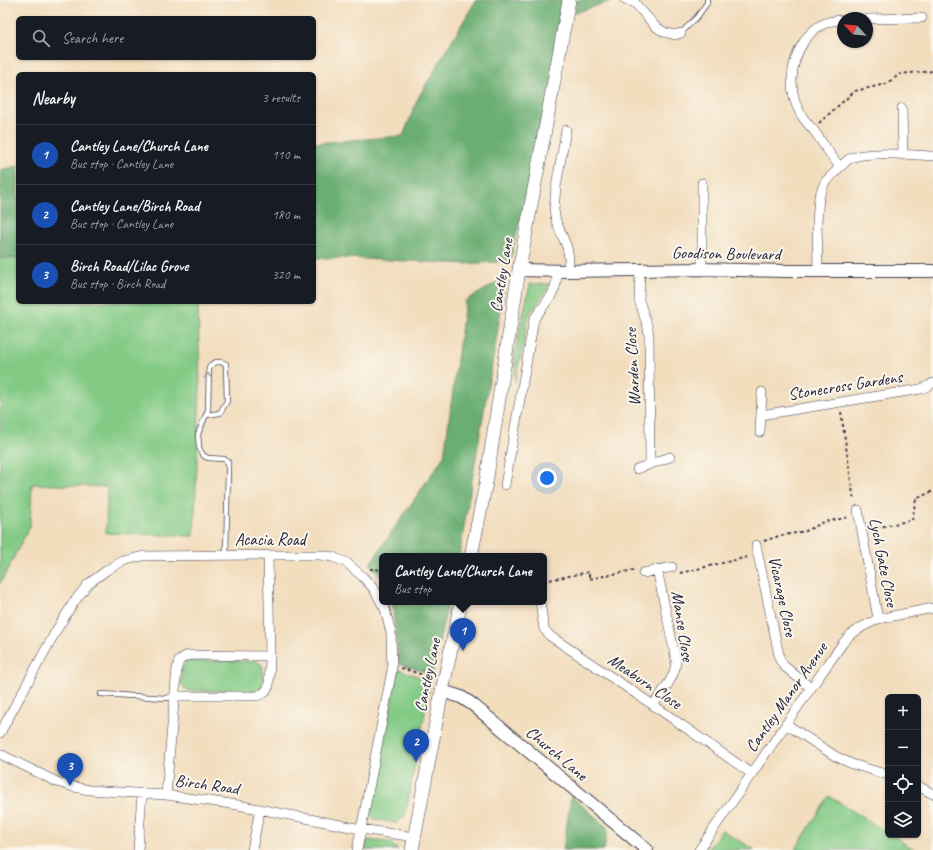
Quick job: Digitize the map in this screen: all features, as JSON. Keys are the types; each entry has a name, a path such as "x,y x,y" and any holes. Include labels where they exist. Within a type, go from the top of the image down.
{"main road":[{"name":"Cantley Lane","path":"472,553 486,483 519,270 569,0"},
{"name":"Cantley Lane","path":"412,850 443,686 460,605"}],"street":[{"path":"625,0 634,2 650,21 664,32 675,35 681,33"},
{"path":"873,19 922,18"},
{"path":"837,21 828,22 817,27 806,37 798,51 793,67 791,85 800,113 840,167"},
{"path":"902,108 903,155"},
{"path":"505,485 534,319 551,296 569,258 556,222 554,210 556,187 566,130"},
{"path":"818,270 817,221 819,197 825,182 840,167 850,159 860,156 879,154 933,156"},
{"path":"702,183 702,269"},
{"name":"Goodison Boulevard","path":"519,270 563,271 702,269 783,271 933,271"},
{"name":"Warden Close","path":"640,270 639,300 648,328 649,337 650,464"},
{"name":"Stonecross Gardens","path":"761,415 921,388 933,383"},
{"path":"760,432 762,392"},
{"path":"636,469 670,457"},
{"name":"Lych Gate Close","path":"858,510 878,619"},
{"name":"Vicarage Close","path":"756,545 780,660 784,666 811,688"},
{"path":"174,696 257,696 264,693 269,686 270,656 268,555"},
{"name":"Acacia Road","path":"0,733 57,629 74,602 88,584 107,570 123,561 143,556 320,555 333,557 347,563 374,589 379,598"},
{"name":"Manse Close","path":"643,573 672,566"},
{"name":"Manse Close","path":"653,705 674,675 676,667 676,660 657,569"},
{"name":"Acacia Road","path":"357,850 392,670 391,633 383,605"},
{"name":"Meaburn Close","path":"540,605 544,629 550,636 752,774"},
{"name":"Cantley Manor Avenue","path":"699,850 811,688 850,635 878,619 933,608"},
{"path":"166,795 174,696 179,661 189,655 270,656"},
{"name":"Church Lane","path":"443,686 472,704 646,850"},
{"path":"786,724 835,756 852,764 885,774"},
{"name":"Birch Road","path":"0,754 57,782 89,790 166,795 238,804 361,829 414,837"},
{"path":"921,788 933,794"},
{"path":"138,850 142,793"},
{"path":"252,850 260,809"}],"lane":[{"path":"681,33 697,17 707,3 707,0"},
{"path":"206,415 220,413 227,401 226,364 223,362 215,362 211,364 209,368 208,410 198,434 199,447 204,456 208,458 224,459 228,462 226,555"},
{"path":"101,694 166,698 174,696"}],"path":[{"path":"812,129 855,91 886,84 900,74 933,71"},
{"path":"756,545 779,536 806,531 824,522 853,516 858,510 855,504 839,402"},
{"path":"862,532 912,520 916,499 933,491"},
{"path":"672,566 672,575 758,555"},
{"path":"547,580 589,572 590,580 637,570 643,573"},
{"path":"392,666 409,670 443,686"}],"green space":[{"path":"476,0 569,0 510,261 467,264 347,258 316,258 316,143 403,136 418,98"},
{"path":"577,0 615,0 574,13"},
{"path":"16,166 16,258 0,258 0,170"},
{"path":"0,258 16,258 16,304 198,304 200,388 194,536 106,533 107,487 32,484 30,526 0,584"},
{"path":"506,277 460,553 379,553 379,574 370,564 444,456 465,301"},
{"path":"530,284 551,284 529,315 515,382 514,355"},
{"path":"392,605 447,605 432,674 399,664"},
{"path":"187,661 256,661 263,667 263,684 255,691 190,691 185,689 181,684 182,667"},
{"path":"398,669 431,681 405,816 396,823 374,819 370,811"},
{"path":"571,796 608,828 604,850 563,850"},
{"path":"829,796 885,831 885,838 896,838 916,850 795,850"},
{"path":"722,830 755,850 707,850"},
{"path":"367,840 390,842 398,850 365,850"}],"place":[{"name":"Cantley Lane/Church Lane","path":"463,651"},
{"name":"Cantley Lane/Birch Road","path":"416,762"},
{"name":"Birch Road/Lilac Grove","path":"70,786"}]}
